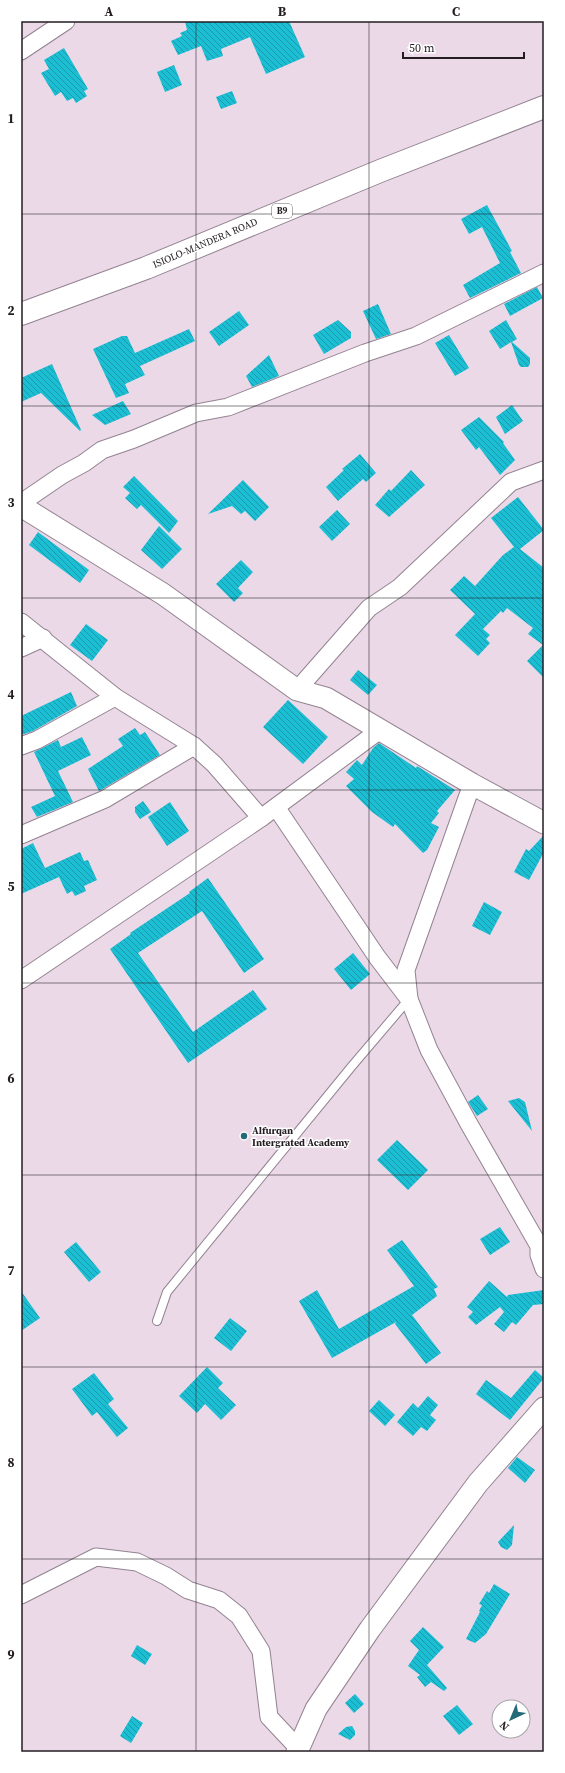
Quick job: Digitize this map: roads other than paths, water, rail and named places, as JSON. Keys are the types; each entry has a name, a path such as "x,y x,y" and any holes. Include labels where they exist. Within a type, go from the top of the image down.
{"highway":[{"name":"ISIOLO-MANDERA ROAD","path":"21,314 146,268 380,171 544,107"}],"street":[{"path":"21,51 66,21"},
{"path":"544,273 416,336 352,358 228,407 196,413 134,439 102,450 21,505 163,594 297,690 326,698 472,784 544,823"},
{"path":"297,690 369,608 400,587 511,482 544,470"},
{"path":"21,622 43,638 74,666 115,697 194,746 214,764 261,818"},
{"path":"21,648 43,638"},
{"path":"21,746 37,740 115,697"},
{"path":"21,980 261,818 380,730"},
{"path":"21,835 105,799 194,746"},
{"path":"472,784 406,970 409,999 429,1050 469,1124 539,1246 539,1255 544,1269"},
{"path":"276,807 377,957 409,999"},
{"path":"21,1595 96,1557 137,1562 166,1576 188,1590 219,1600 239,1616 261,1651 269,1717 298,1750 316,1709 370,1629 478,1483 544,1408"}],"lane":[{"path":"157,1321 167,1292 352,1066 409,999"}],"place":[{"name":"Alfurqan Intergrated Academy","path":"244,1136"}]}
